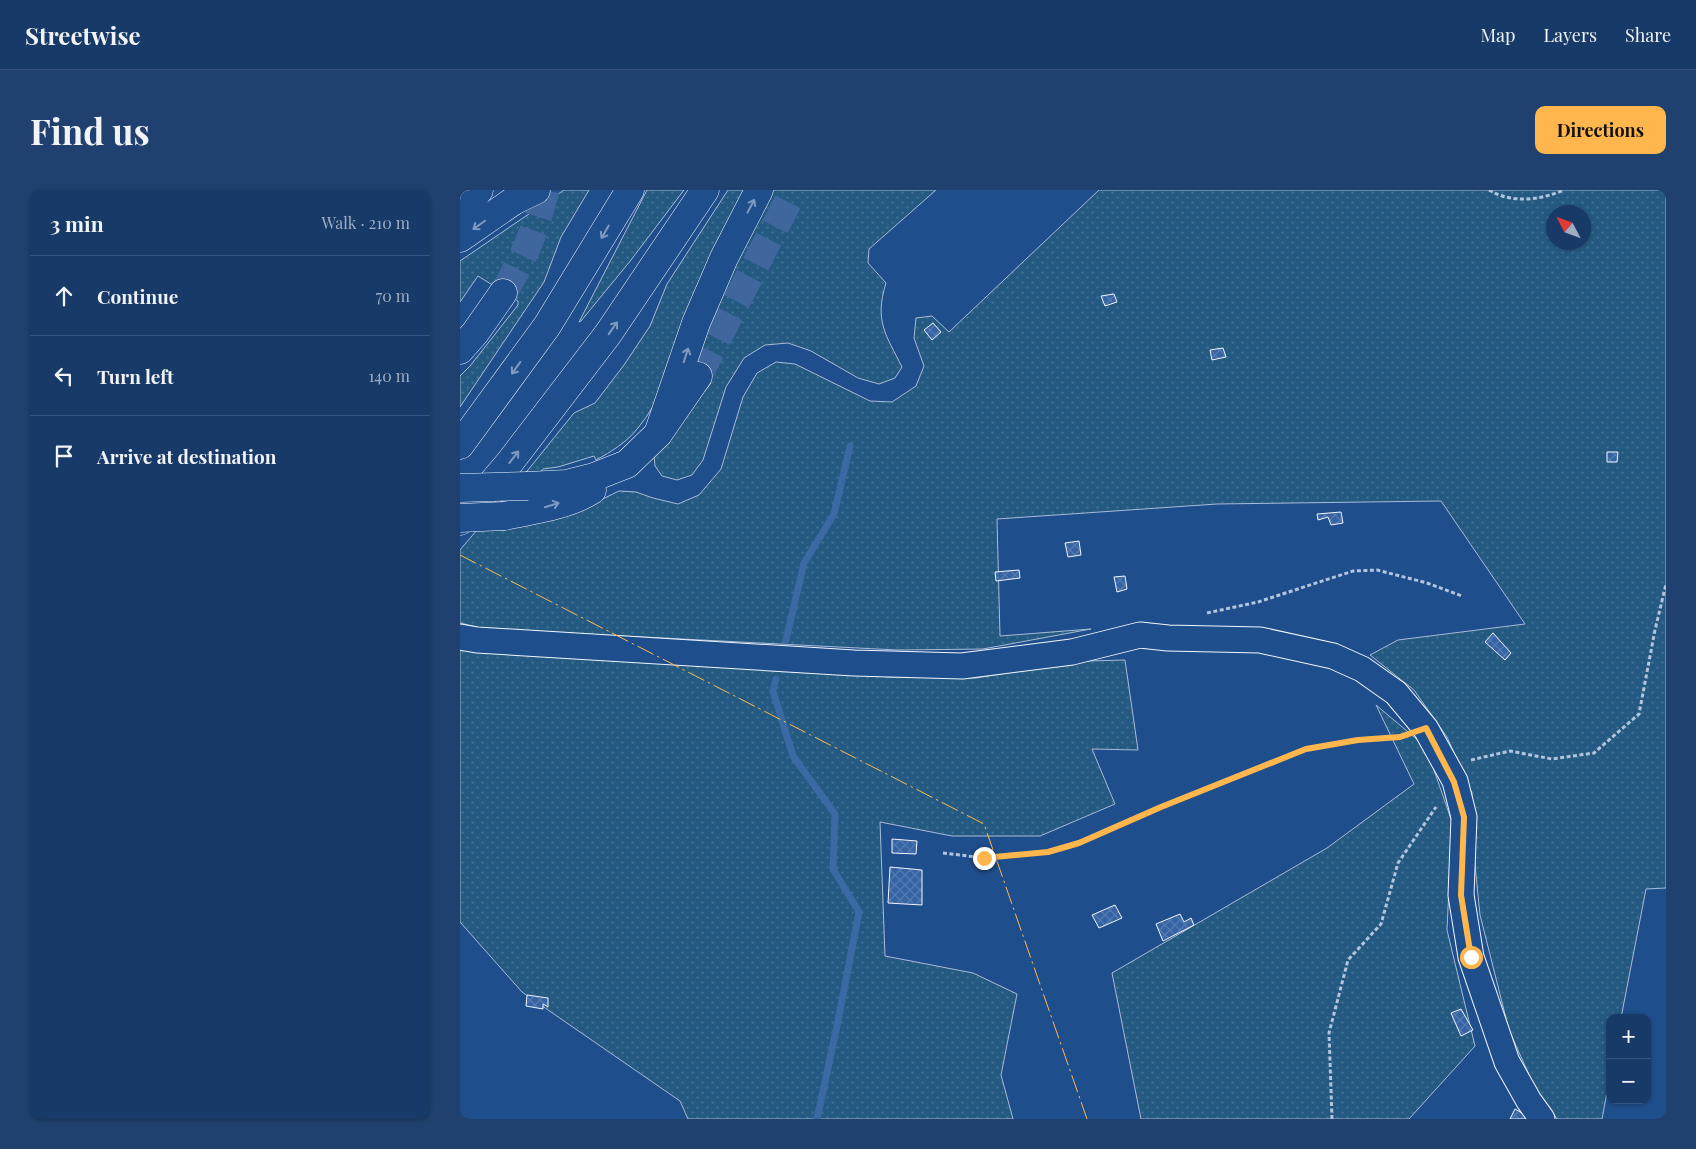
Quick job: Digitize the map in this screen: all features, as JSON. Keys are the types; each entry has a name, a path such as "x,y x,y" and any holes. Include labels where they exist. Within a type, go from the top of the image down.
{"main road":[{"path":"460,215 479,190"},
{"path":"460,445 547,326 630,190"},
{"path":"460,520 510,462 608,334 705,190"},
{"path":"658,434 696,323 724,258 760,190"},
{"path":"460,238 525,193"},
{"path":"460,350 504,293"},
{"path":"460,520 504,516 543,508 588,493 607,481 658,434 698,376"},
{"path":"460,488 566,484 594,477 627,464"}],"street":[{"path":"460,636 477,640 854,663 962,666 1072,652 1140,635 1168,638 1260,640 1334,656 1362,669 1396,693 1426,728 1454,782 1464,817 1461,895 1471,957 1507,1062 1529,1101 1542,1119"}],"path":[{"path":"1489,190 1514,200 1540,197 1564,190"},
{"path":"1204,614 1258,602 1353,570 1377,570 1427,583 1462,596"},
{"path":"943,853 984,858 1048,852 1079,843 1161,807 1306,749 1358,740 1400,737 1426,728"}],"shaded area":[{"path":"564,190 589,190 561,237 544,282 460,407 460,376 518,305 518,301 478,276 460,302 460,261"},
{"path":"647,190 684,190 631,260 579,322"},
{"path":"728,190 746,190 666,381 646,417 634,433 624,442 596,460 594,456 558,467 543,469 494,528 576,512 619,491 636,492 678,504 699,495 721,469 743,397 757,373 776,362 795,364 870,401 892,402 916,386 924,366 914,338 916,318 932,316 949,332 1099,190 1666,190 1666,888 1646,889 1622,1014 1606,1014 1606,1098 1602,1119 1557,1119 1535,1088 1509,1030 1480,915 1474,855 1472,793 1447,737 1414,690 1370,655 1398,640 1525,624 1441,501 1217,504 997,519 1000,636 1091,629 983,649 897,650 486,629 460,623 460,550 574,413 595,403 624,365 650,326 667,284"},
{"path":"772,190 936,190 869,249 868,263 886,283 881,308 882,318 887,336 902,367 895,378 879,384 858,378 811,351 788,343 765,345 744,358 726,387 703,460 692,475 677,480 662,476 655,466 654,455 711,383 678,366"},
{"path":"460,647 735,668 890,677 975,678 1087,661 1125,660 1138,750 1092,749 1115,804 1040,836 952,836 880,822 885,956 973,973 1017,994 1001,1075 1013,1119 688,1119 680,1101 522,992 460,922"},
{"path":"1376,705 1426,747 1452,822 1447,930 1475,1046 1409,1119 1141,1119 1112,973 1327,848 1414,784"}],"building":[{"path":"1114,294 1117,302 1105,306 1101,296"},
{"path":"933,323 941,332 932,340 924,330"},
{"path":"1223,348 1226,357 1212,360 1210,350"},
{"path":"1607,452 1618,452 1617,462 1607,462"},
{"path":"1341,512 1343,523 1331,525 1328,517 1318,520 1317,514"},
{"path":"1079,541 1081,555 1068,557 1065,543"},
{"path":"1019,570 1020,578 996,581 995,572"},
{"path":"1125,576 1127,589 1117,592 1114,577"},
{"path":"1493,633 1511,653 1505,660 1485,642"},
{"path":"892,839 917,841 916,854 892,853"},
{"path":"890,867 922,870 922,905 888,903"},
{"path":"1115,905 1122,918 1099,928 1092,915"},
{"path":"1180,914 1184,922 1191,918 1194,925 1163,941 1156,924"},
{"path":"527,995 548,998 548,1007 543,1004 543,1009 526,1006"},
{"path":"1461,1009 1473,1030 1461,1036 1451,1013"},
{"path":"1515,1109 1527,1116 1525,1119 1510,1119"}],"waterway":[{"path":"786,640 804,563 834,514 850,446"},
{"path":"776,679 773,691 793,756 835,814 833,869 859,912 817,1119"}],"tunnel":[{"path":"503,293 517,269 528,243 538,217 545,190"},
{"path":"698,376 794,190"}],"power":[{"path":"460,555 984,824 1087,1119"}],"route":[{"path":"984,858 1048,852 1079,843 1161,807 1306,749 1331,743 1400,737 1426,728 1454,782 1464,817 1461,895 1471,957"}]}
